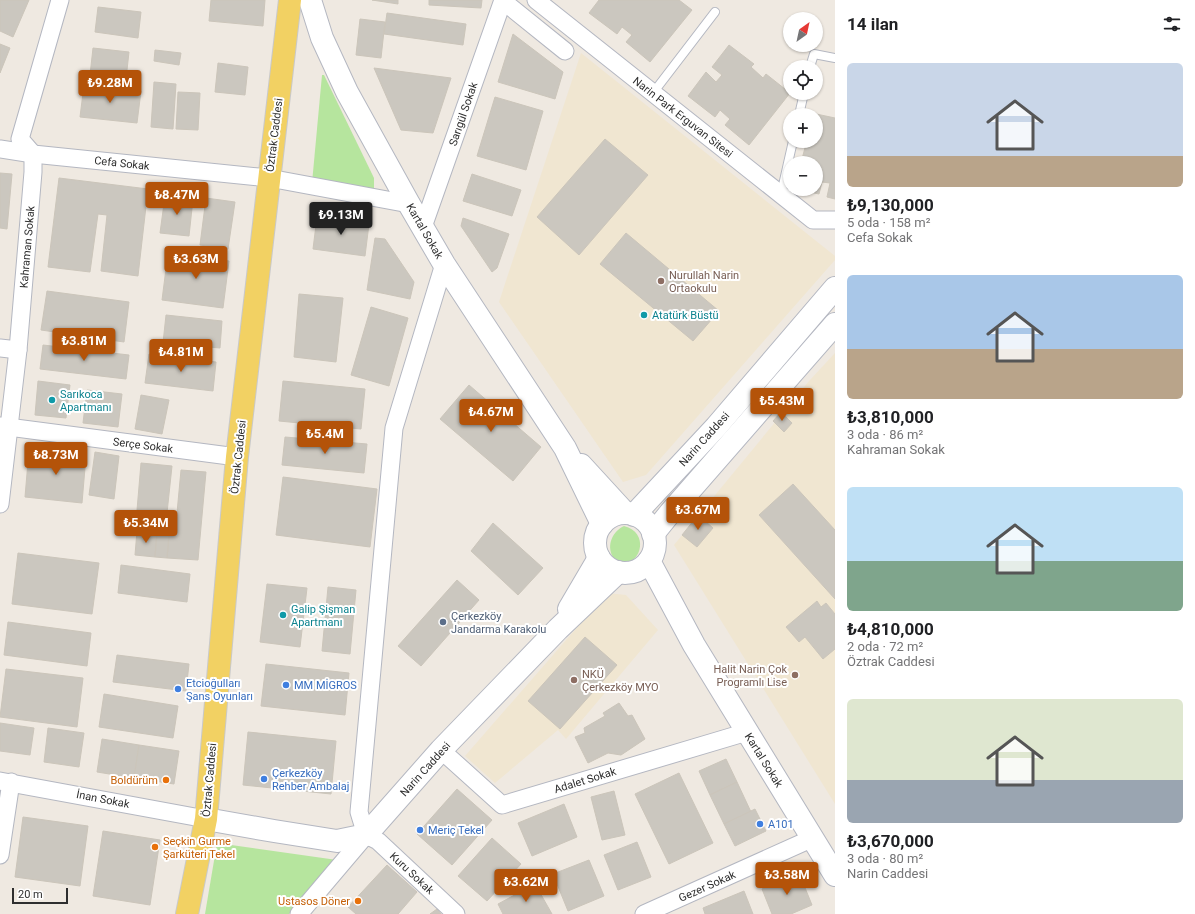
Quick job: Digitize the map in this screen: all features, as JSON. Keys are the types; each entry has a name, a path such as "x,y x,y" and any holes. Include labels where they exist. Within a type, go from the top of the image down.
{"main road":[{"name":"Öztrak Caddesi","path":"187,914 206,819 238,457 290,0"},
{"name":"Kartal Sokak","path":"310,0 322,38 347,92 409,204 424,227 444,264 565,448"},
{"name":"Narin Caddesi","path":"630,514 716,427 835,288"},
{"name":"Narin Caddesi","path":"653,534 835,324"},
{"path":"565,448 630,514"},
{"path":"565,448 602,524"},
{"path":"558,629 634,568 653,552 655,543 649,526 642,519 630,514 616,514 608,518 597,532 595,549 604,565 610,570 634,568"},
{"path":"558,629 599,558"},
{"name":"Kartal Sokak","path":"634,568 694,645 835,873"},
{"name":"Narin Caddesi","path":"366,835 441,750 558,629"},
{"path":"206,819 337,841 366,835"}],"street":[{"path":"33,154 20,139 60,0"},
{"path":"503,0 565,51"},
{"name":"Sarıgül Sokak","path":"424,227 503,0"},
{"name":"Narin Park Erguvan Sitesi","path":"536,0 813,220 835,220"},
{"name":"Cefa Sokak","path":"0,149 33,154 269,178 409,204"},
{"name":"Kahraman Sokak","path":"0,504 5,427 18,350 33,172 33,154"},
{"path":"366,835 359,812 394,428 444,264"},
{"path":"0,348 18,350"},
{"name":"Serçe Sokak","path":"5,427 238,457"},
{"name":"Adalet Sokak","path":"441,750 502,805 747,732"},
{"path":"0,855 5,782"},
{"name":"İnan Sokak","path":"5,782 206,819"},
{"name":"Narin Caddesi","path":"299,914 366,835"},
{"name":"Kuru Sokak","path":"366,835 378,841 456,914"},
{"name":"Gezer Sokak","path":"644,914 814,838"}],"lane":[{"path":"653,93 714,12"},
{"path":"812,60 814,54 835,58"},
{"path":"781,194 791,148"}],"shaded area":[{"name":"Nurullah Narin Ortaokulu","path":"581,53 835,256 835,260 646,475 623,482 499,302"},
{"name":"Halit Narin Çok Programlı Lise","path":"835,353 835,804 674,545 809,381"},
{"name":"NKÜ Çerkezköy MYO","path":"607,593 626,595 658,630 566,739 558,730 495,783 465,756"}],"green space":[{"path":"322,75 324,75 374,178 374,195 312,183"},
{"path":"624,526 633,530 638,536 640,542 640,549 637,556 627,563 620,562 614,558 610,548 614,535"},
{"path":"217,843 337,860 289,914 205,914"}],"building":[{"path":"0,0 29,0 13,37 0,31"},
{"path":"211,0 265,0 263,26 209,21"},
{"path":"372,0 398,0 398,4"},
{"path":"429,0 482,0 481,8 429,5"},
{"path":"599,0 679,0 692,10 650,62 626,42 632,35 622,27 617,34 589,13"},
{"path":"98,7 141,12 138,38 95,32"},
{"path":"387,13 466,24 463,45 384,34"},
{"path":"360,19 385,22 381,58 356,55"},
{"path":"513,34 563,72 555,99 498,82"},
{"path":"0,44 10,48 0,73"},
{"path":"729,45 754,64 751,67 763,78 766,74 783,87 783,100 784,100 749,145 725,125 730,119 720,110 715,117 688,96 706,72 716,82 722,75 712,67"},
{"path":"93,48 129,52 126,79 90,75"},
{"path":"155,50 181,53 179,65 154,61"},
{"path":"218,63 248,67 245,95 215,92"},
{"path":"374,68 451,78 433,133 401,130"},
{"path":"154,82 176,84 173,129 151,127"},
{"path":"84,85 141,91 137,123 80,117"},
{"path":"178,92 200,93 198,130 176,129"},
{"path":"495,97 543,111 526,170 477,156"},
{"path":"823,115 835,118 835,199 827,197 830,183 823,182 823,156 803,156 805,148 823,148"},
{"path":"605,139 648,175 579,255 537,217"},
{"path":"0,173 12,174 7,229 0,228"},
{"path":"472,174 521,190 512,216 463,201"},
{"path":"59,178 148,189 138,276 101,271 107,215 98,214 90,272 48,267"},
{"path":"165,196 193,199 189,236 160,233"},
{"path":"206,198 235,202 228,249 200,245"},
{"path":"317,217 369,224 365,256 313,249"},
{"path":"463,218 509,234 497,268 492,272 461,226"},
{"path":"626,233 719,311 693,341 600,264"},
{"path":"375,238 385,239 414,282 410,299 367,290"},
{"path":"168,253 229,261 223,308 162,300"},
{"path":"47,291 129,302 124,342 41,330"},
{"path":"299,294 343,298 336,362 294,357"},
{"path":"371,307 408,318 389,386 351,375"},
{"path":"166,315 222,321 220,348 163,343"},
{"path":"43,345 129,355 126,379 40,369"},
{"path":"149,354 216,362 213,391 145,383"},
{"name":"Sarıkoca Apartmanı","path":"38,381 70,385 66,418 35,415"},
{"path":"283,381 365,389 361,429 279,421"},
{"path":"469,385 541,447 513,481 440,419"},
{"path":"87,390 122,394 118,427 83,423"},
{"path":"141,395 169,400 162,434 135,429"},
{"path":"781,412 792,423 784,432 773,421"},
{"path":"285,437 367,444 364,473 282,465"},
{"path":"29,450 86,456 82,503 25,497"},
{"path":"95,452 119,456 114,499 89,495"},
{"path":"141,463 172,466 167,513 137,510"},
{"path":"181,470 206,472 198,560 167,558 169,534 175,534"},
{"path":"283,477 377,489 370,547 276,535"},
{"path":"793,484 835,530 835,599 759,515"},
{"path":"698,515 713,528 697,547 682,535"},
{"path":"493,523 543,568 518,595 471,551"},
{"path":"137,531 157,533 155,557 135,555"},
{"path":"157,533 169,534 167,558 155,557"},
{"path":"18,553 99,563 92,614 12,604"},
{"path":"121,565 190,574 187,602 118,593"},
{"path":"457,580 479,600 421,666 398,646"},
{"name":"Galip Şişman Apartmanı","path":"267,584 307,588 300,647 260,642"},
{"path":"328,587 356,590 350,654 322,651"},
{"path":"817,601 821,607 826,603 835,614 835,649 823,659 805,637 799,642 786,627"},
{"path":"8,622 91,633 87,666 4,655"},
{"path":"585,637 617,665 560,729 528,701"},
{"path":"117,655 189,664 186,691 113,682"},
{"path":"266,664 349,673 345,715 261,706"},
{"path":"6,669 83,678 77,727 0,717"},
{"path":"104,694 178,706 173,738 99,727"},
{"path":"619,703 628,716 632,715 645,739 621,755 608,753 588,763 575,737 585,733 584,728 605,716 603,713"},
{"path":"0,723 34,728 30,755 0,751"},
{"path":"48,728 84,733 79,767 44,762"},
{"path":"248,732 336,741 331,794 243,785"},
{"path":"102,739 139,745 134,778 97,772"},
{"path":"139,745 179,751 174,784 134,778"},
{"path":"726,759 737,782 710,795 699,771"},
{"path":"679,773 713,843 669,864 635,794"},
{"path":"737,782 751,812 724,824 710,795"},
{"path":"457,789 492,820 452,865 417,834"},
{"path":"614,791 625,835 602,840 591,797"},
{"path":"564,804 577,837 532,856 518,823"},
{"path":"755,809 766,831 735,846 724,824"},
{"path":"23,817 88,826 80,886 15,877"},
{"path":"103,831 160,840 150,905 93,896"},
{"path":"492,838 521,864 487,901 458,876"},
{"path":"637,842 651,877 618,890 604,855"},
{"path":"589,860 604,896 568,911 553,874"},
{"path":"387,865 417,892 398,914 356,914 348,907"},
{"path":"799,873 812,905 791,914 772,914 762,889"},
{"path":"535,884 552,914 503,914 498,904"},
{"path":"744,891 753,914 705,914 703,908"},
{"path":"437,909 441,914 430,914"}],"place":[{"name":"Nurullah Narin Ortaokulu","path":"661,281"},
{"name":"Atatürk Büstü","path":"644,315"},
{"name":"Sarıkoca Apartmanı","path":"52,400"},
{"name":"Galip Şişman Apartmanı","path":"283,615"},
{"name":"Çerkezköy Jandarma Karakolu","path":"443,622"},
{"name":"Halit Narin Çok Programlı Lise","path":"795,675"},
{"name":"NKÜ Çerkezköy MYO","path":"574,680"},
{"name":"MM MİGROS","path":"286,685"},
{"name":"Etcioğulları Şans Oyunları","path":"178,689"},
{"name":"Çerkezköy Rehber Ambalaj","path":"264,779"},
{"name":"Boldürüm","path":"166,780"},
{"name":"A101","path":"760,824"},
{"name":"Meriç Tekel","path":"420,830"},
{"name":"Seçkin Gurme Şarküteri Tekel","path":"155,847"},
{"name":"Ustasos Döner","path":"358,901"}]}
